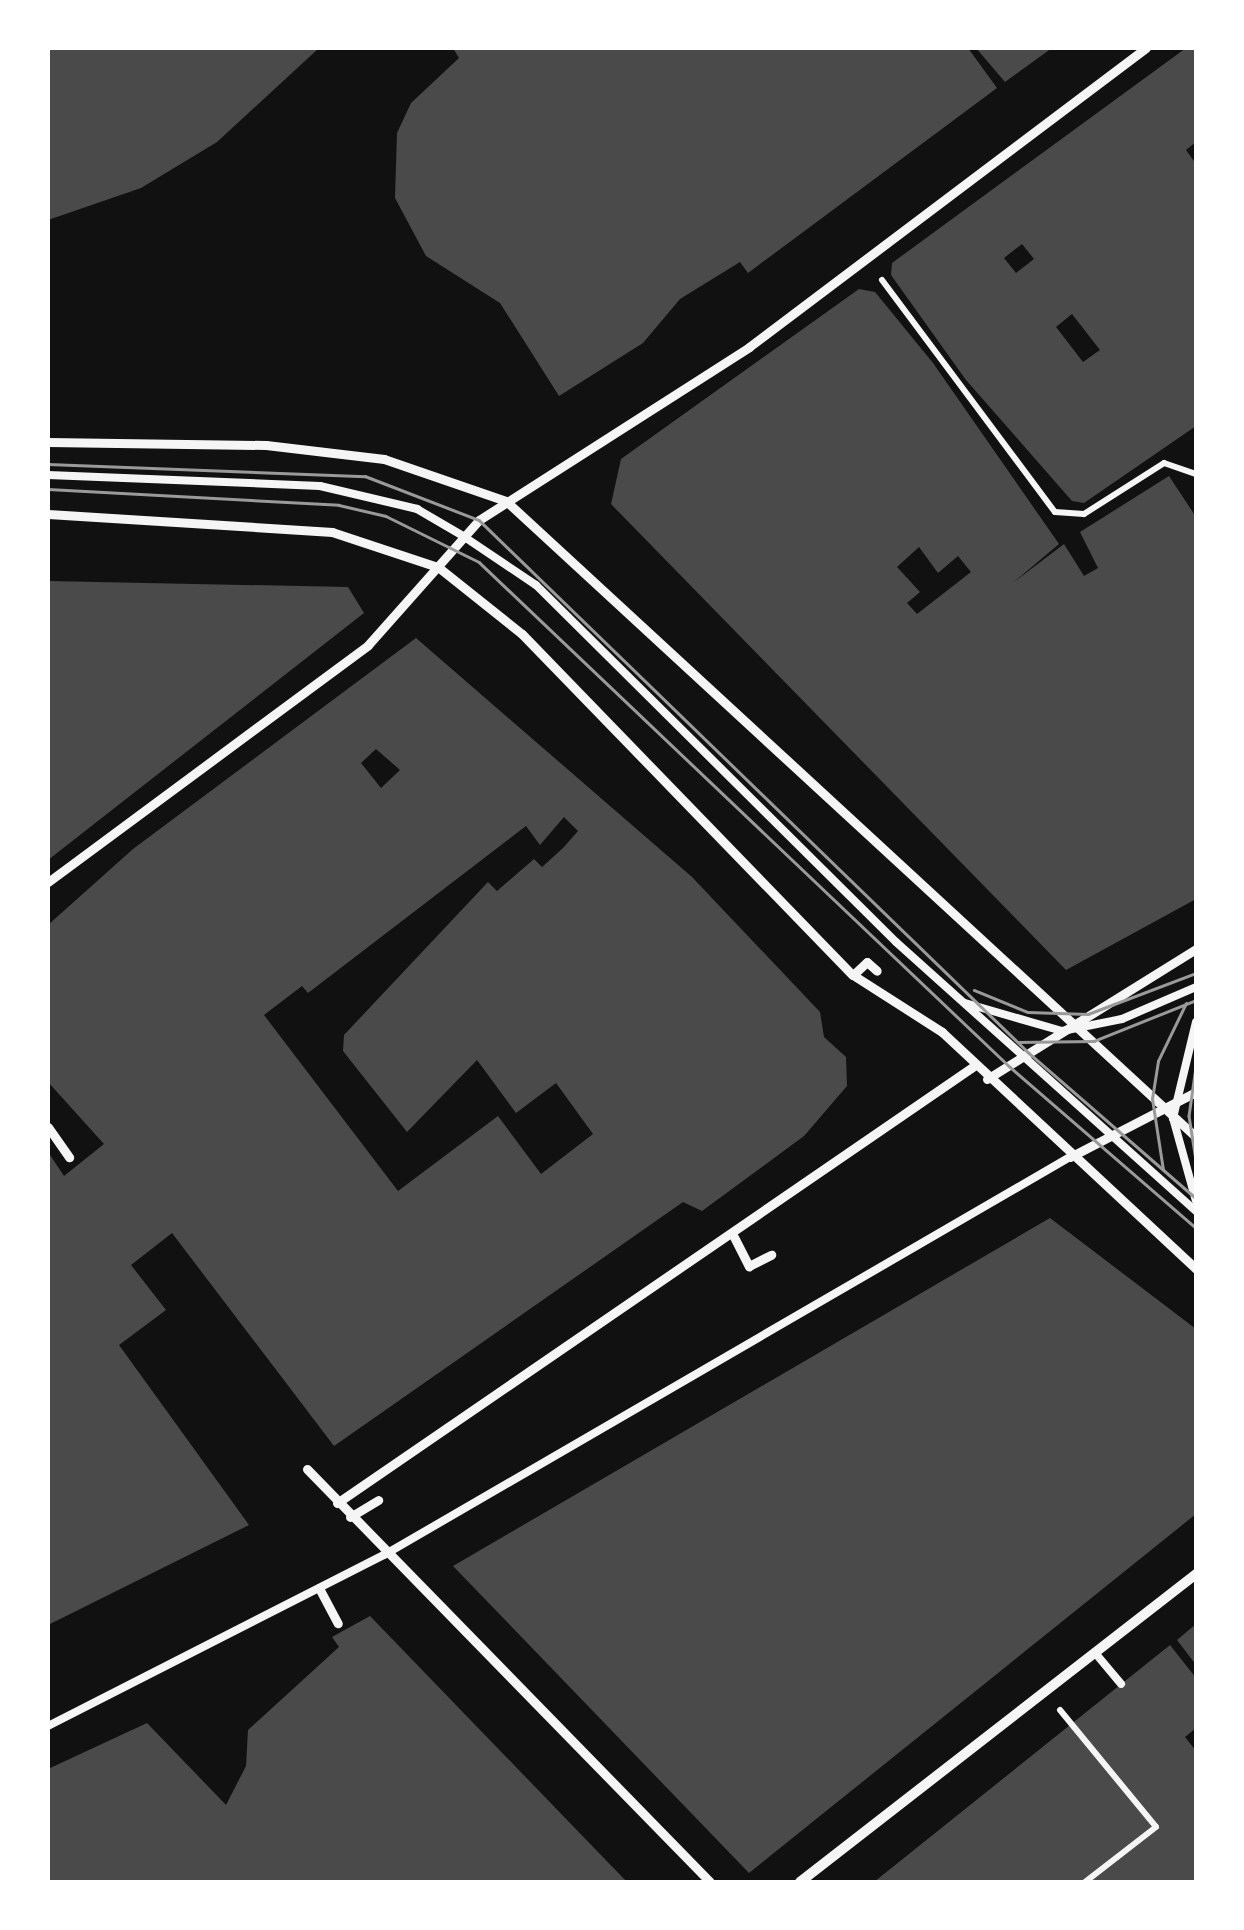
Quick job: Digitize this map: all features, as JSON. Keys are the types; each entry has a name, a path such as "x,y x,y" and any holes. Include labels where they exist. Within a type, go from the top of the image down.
{"street":[{"path":"48,882 368,645 464,536 506,501 749,347 1146,48"},
{"path":"48,442 266,445 384,458 506,501 1196,1137"},
{"path":"48,514 332,532 438,568 522,634 853,975 929,1022 1070,1158 1196,1268"},
{"path":"987,1079 1196,949"},
{"path":"853,975 868,962 876,971"},
{"path":"337,1503 734,1236 974,1066"},
{"path":"1070,1158 1196,1092"},
{"path":"48,1128 69,1157"},
{"path":"734,1236 749,1266 770,1255"},
{"path":"307,1470 384,1555 710,1882"},
{"path":"350,1517 378,1500"},
{"path":"800,1882 1196,1574"},
{"path":"319,1588 338,1624"}],"lane":[{"path":"48,475 320,486 417,509 464,536 536,585 956,999 1196,1211"},
{"path":"1077,1026 1196,986"},
{"path":"956,999 1024,1027 1062,1031"},
{"path":"1196,1022 1173,1118 1196,1201"},
{"path":"48,1726 384,1555 1070,1158"},
{"path":"1096,1654 1122,1684"}],"path":[{"path":"866,257 1055,512 1084,514 1164,462 1196,474"},
{"path":"1047,1693 1156,1826 1085,1882"}],"building":[{"path":"48,48 319,48 217,142 141,188 48,220"},
{"path":"453,48 968,48 997,88 748,273 740,262 680,299 643,343 559,396 500,303 426,256 395,198 397,133 411,103 459,58"},
{"path":"976,48 1052,48 1005,82"},
{"path":"1186,48 1196,48 1196,142 1186,150 1196,164 1196,426 1084,503 1072,501 966,380 891,275 892,263","holes":["1022,244 1034,259 1016,273 1004,258","1072,314 1100,350 1083,362 1056,327"]},
{"path":"859,289 875,292 933,363 1059,544 1014,582 1064,544 1084,576 1098,568 1080,532 1169,476 1196,517 1196,899 1066,970 611,504 621,459","holes":["919,547 938,573 958,556 971,572 917,614 907,603 920,592 897,567"]},
{"path":"48,581 348,587 364,613 48,860"},
{"path":"416,638 692,877 820,1012 824,1037 846,1057 847,1086 804,1136 702,1211 683,1202 334,1446 172,1233 131,1265 166,1310 119,1345 249,1525 48,1625 48,1152 64,1176 104,1144 48,1082 48,925 133,849","holes":["376,749 400,770 381,788 361,763","564,817 578,831 563,848 542,867 534,859 497,891 488,882 344,1035 343,1051 407,1132 477,1060 516,1113 556,1083 593,1134 541,1174 498,1116 398,1191 264,1015 302,986 308,993 526,826 540,845"]},
{"path":"1050,1218 1196,1329 1196,1514 749,1873 453,1566"},
{"path":"370,1616 627,1882 48,1882 48,1769 147,1723 226,1805 246,1766 248,1730 339,1647 332,1637"},
{"path":"1196,1624 1196,1665 1177,1640"},
{"path":"1170,1645 1196,1678 1196,1728 1185,1737 1196,1751 1196,1882 874,1882"}],"tram line":[{"path":"48,464 365,476 479,520 1029,1053 1196,1198"},
{"path":"48,489 339,505 386,516 479,562 1009,1066 1196,1228"},
{"path":"974,990 1028,1012 1088,1014 1196,973"},
{"path":"1018,1042 1094,1041 1196,1000"},
{"path":"1163,1170 1152,1099 1158,1061 1186,1003"},
{"path":"1196,1067 1189,1116 1196,1160"}]}
